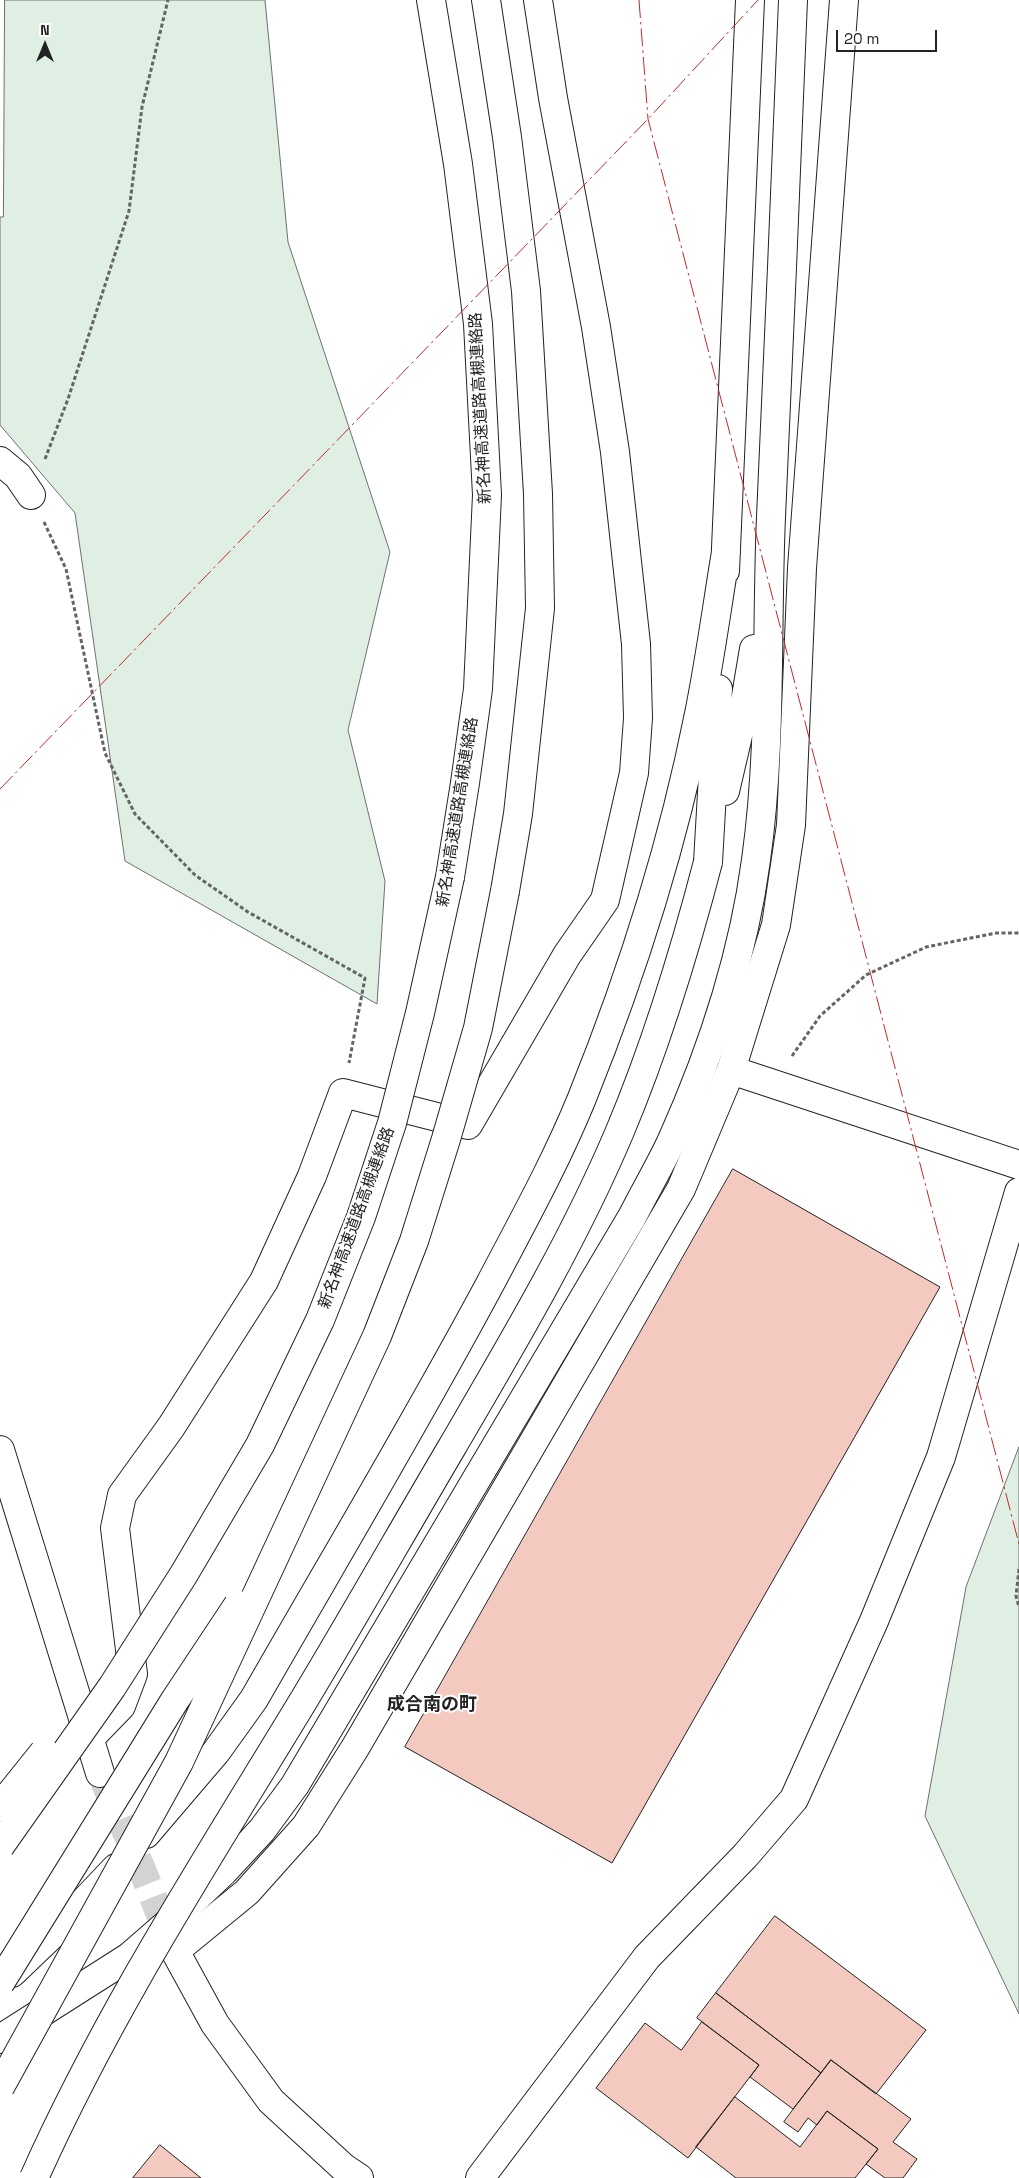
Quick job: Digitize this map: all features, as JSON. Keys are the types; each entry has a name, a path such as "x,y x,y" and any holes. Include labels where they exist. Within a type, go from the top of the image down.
{"main road":[{"name":"新名神高速道路高槻連絡路","path":"184,1574 260,1445 320,1320 361,1217 394,1114 420,1013 450,877 465,783 478,689 486,495 478,324 458,164 431,0"},
{"path":"0,2087 179,1762 378,1336 414,1241 478,1028 506,891 518,814 540,608 538,494 526,291 507,137 486,0"},
{"path":"90,1738 121,1706 133,1674 115,1528 122,1495 170,1427 264,1281 312,1176 343,1093 468,1125 567,955 605,900 634,773 638,718 636,644 615,452 596,327 552,98 538,0"},
{"path":"708,862 726,552 750,0"},
{"path":"0,2039 130,1957 183,1910 262,1830 300,1777 632,1217 666,1150 701,1072 724,1008 743,932 756,860 765,762 770,554 793,0"},
{"path":"359,2178 344,2168 271,2101 215,2024 175,1951 247,1892 306,1826 355,1748 680,1189 731,1070 776,925 791,825 802,568 844,0"},
{"path":"0,461 18,476 31,495"},
{"path":"0,1983 59,1928 114,1870 210,1759 254,1699 462,1337 548,1174 581,1100 609,1028 650,909 669,842 699,714 726,552"},
{"path":"34,2178 51,2140 102,2040 191,1883 306,1696 484,1393 572,1234 619,1133 658,1034 687,942 708,862 743,714 770,554"},
{"path":"731,1070 1019,1165"},
{"path":"480,2178 647,1957 745,1856 794,1799 874,1621 941,1458 1019,1192"},
{"path":"0,1450 100,1773"},
{"path":"0,1983 175,1700 291,1525"},
{"path":"0,1807 184,1574"},
{"path":"0,1846 112,1687 184,1574"}],"path":[{"path":"168,0 142,107 128,211 68,399 31,495 66,569 105,753 134,814 195,875 248,912 365,978 343,1093"},
{"path":"773,1084 820,1016 866,976 926,948 996,933 1019,933"},
{"path":"1019,1569 1016,1596 1019,1607"}],"green space":[{"path":"5,0 265,0 288,242 390,552 348,730 385,881 377,1004 125,861 75,513 0,425 0,217 3,217"},
{"path":"1019,1447 1019,2014 925,1816 966,1587"}],"building":[{"path":"733,1169 940,1287 612,1863 405,1747"},
{"path":"775,1916 926,2030 876,2094 831,2060 821,2073 716,1993"},
{"path":"716,1993 821,2073 793,2109 750,2077 759,2065 697,2018"},
{"path":"702,2022 759,2065 688,2158 596,2088 645,2023 681,2050"},
{"path":"831,2060 911,2119 893,2142 917,2159 903,2178 885,2178 866,2164 878,2149 827,2111 817,2125 808,2118 798,2132 784,2122"},
{"path":"735,2097 800,2147 827,2111 878,2149 855,2178 736,2178 696,2147"},
{"path":"160,2145 201,2178 133,2178"}],"tunnel":[{"path":"104,1781 173,1947"}],"power":[{"path":"639,0 648,119 1019,1544"},
{"path":"0,789 648,119 758,0"}],"district":[{"name":"成合南の町","path":"432,1705"}]}
